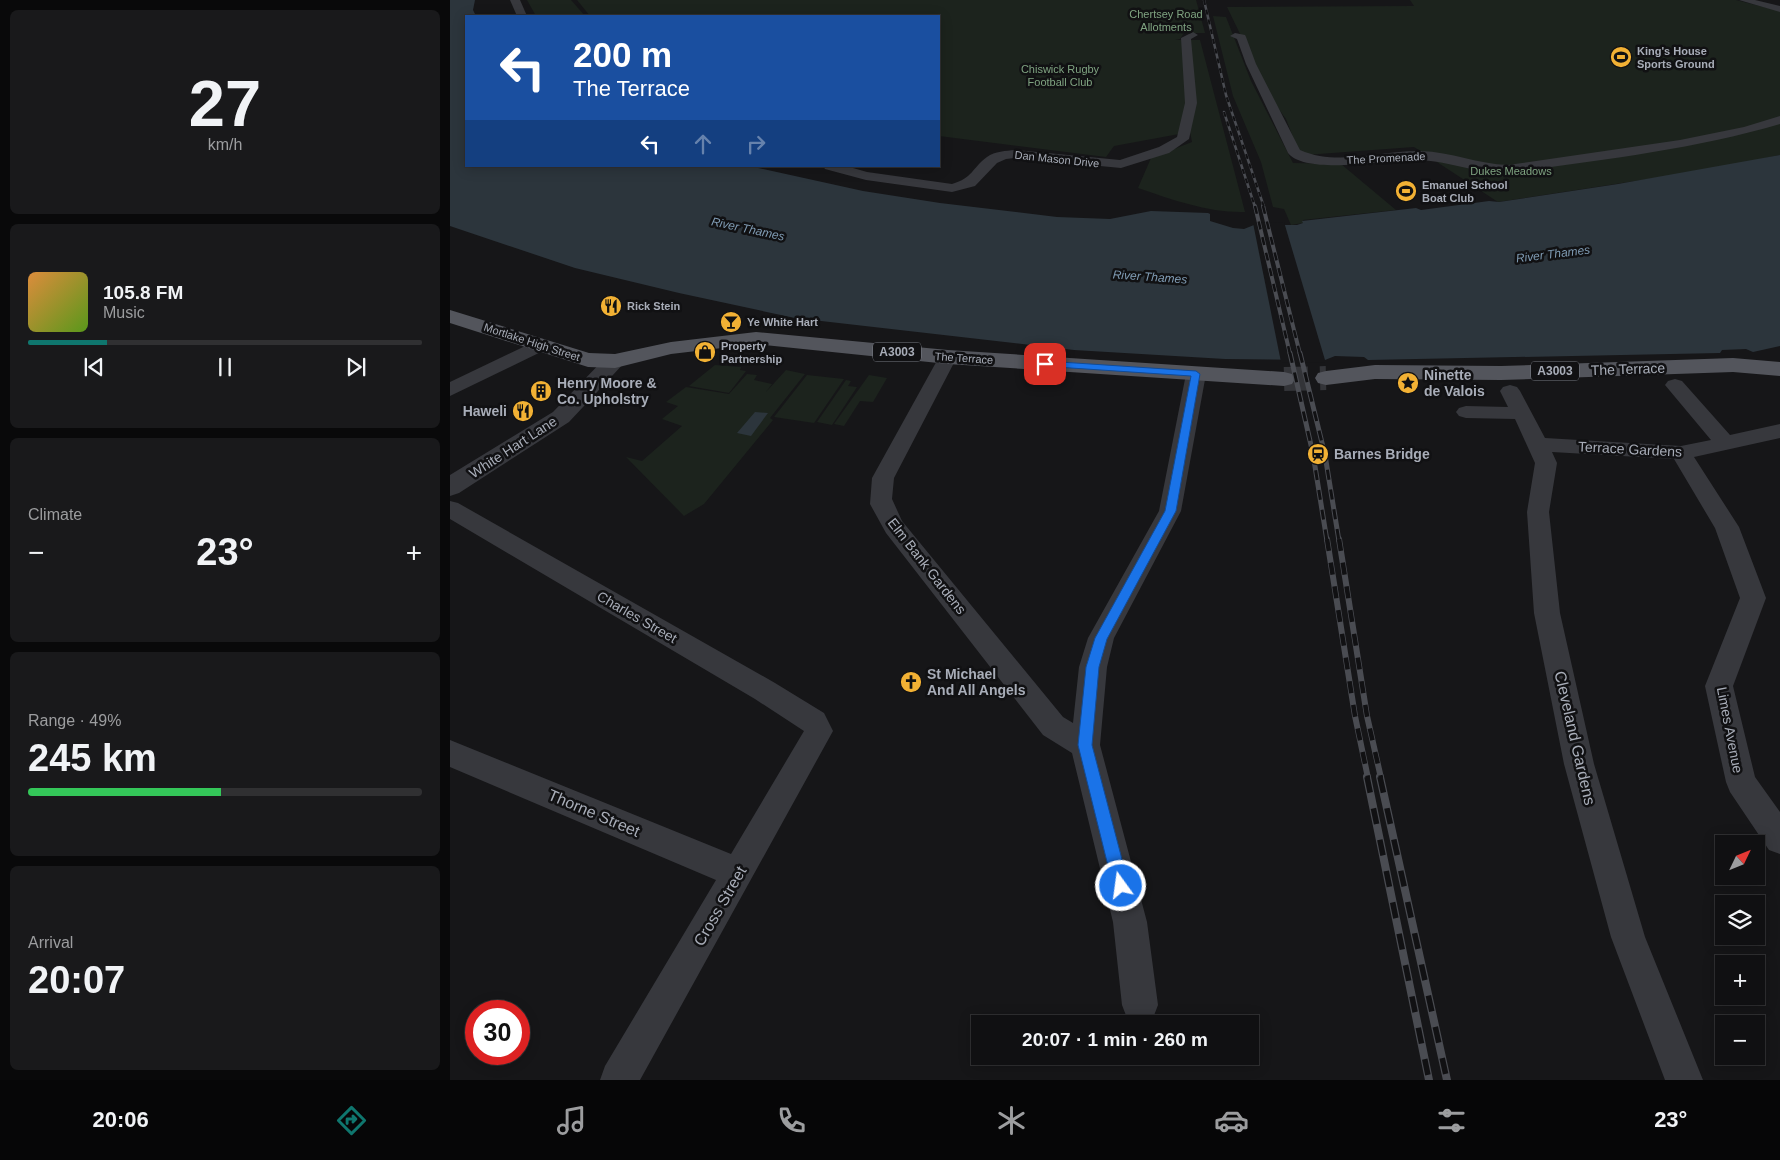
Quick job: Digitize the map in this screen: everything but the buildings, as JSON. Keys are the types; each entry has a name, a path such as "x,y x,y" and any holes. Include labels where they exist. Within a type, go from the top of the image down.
{"main road":[{"name":"Mortlake High Street","path":"450,316 588,360 615,361"},
{"name":"The Terrace","path":"615,361 670,348 756,338 948,357 1284,379"},
{"name":"The Terrace","path":"1326,378 1375,372 1501,373 1733,366 1780,369"}],"street":[{"path":"515,0 522,15"},
{"path":"1744,0 1780,9"},
{"name":"Dan Mason Drive","path":"834,167 866,176 952,188 970,183 992,160 1002,155 1015,154 1109,164 1130,162 1150,155 1183,139 1191,103 1186,38 1193,35"},
{"name":"The Promenade","path":"1238,36 1295,153 1308,159 1344,160 1436,155 1482,167 1508,169 1697,140 1754,128 1780,120"},
{"path":"450,390 540,345"},
{"name":"Elm Bank Gardens","path":"948,357 883,478 880,502 894,527 1053,726 1085,745"},
{"name":"White Hart Lane","path":"450,487 561,417 615,361"},
{"path":"1140,1005 1130,922 1085,745 1093,667 1101,638 1170,511 1196,374"},
{"path":"1675,386 1726,444"},
{"name":"Cleveland Gardens","path":"1466,412 1516,402 1546,463 1538,512 1546,613 1579,764 1628,937 1684,1080"},
{"name":"Terrace Gardens","path":"1538,444 1681,453 1780,431"},
{"name":"Limes Avenue","path":"1681,453 1727,527 1753,598 1718,686 1740,782 1780,839"},
{"name":"Charles Street","path":"450,509 766,691 814,722 819,731"},
{"name":"Cross Street","path":"619,1080 819,731"},
{"name":"Thorne Street","path":"450,754 738,873"}],"green space":[{"path":"527,0 571,0 584,15 535,15"},
{"name":"Chiswick Rugby Football Club","path":"577,0 1196,0 1205,33 1184,33 1180,39 1175,40 1200,40 1245,212 1205,208 1138,188 1151,158 1192,142 1190,132 1114,146 1106,157 940,136 940,15 589,15"},
{"name":"Dukes Meadows","path":"1410,0 1736,0 1780,11 1780,155 1701,171 1498,202 1414,147 1305,155 1298,150 1286,119 1272,100 1227,7 1414,6"},
{"path":"1213,16 1226,17 1251,81 1293,163 1341,164 1396,210 1303,220 1303,223 1291,225 1284,209 1273,207 1261,162 1233,96"},
{"path":"715,365 741,367 740,370 746,371 729,393 689,386"},
{"path":"786,370 805,374 770,418 773,420 704,504 684,516 626,457 642,461 682,426 662,419 678,406 666,402 686,387 729,394 747,374 757,375 754,380 772,384 766,392"},
{"path":"807,375 844,379 814,423 774,417"},
{"path":"869,375 887,378 873,402 860,401 844,426 834,424"},
{"path":"846,380 851,381 848,386 857,387 832,425 817,422"}],"water":[{"name":"River Thames","path":"450,0 475,0 473,10 476,15 465,15 465,167 754,167 863,191 940,203 1057,217 1110,219 1151,211 1208,213 1210,214 1210,221 1233,228 1244,229 1254,225 1297,225 1303,223 1302,221 1416,208 1421,210 1489,201 1499,202 1618,184 1780,155 1780,346 1753,352 1746,349 1722,350 1720,353 1368,360 1364,357 1335,356 1325,360 1225,359 1074,350 795,318 575,268 450,226"},
{"path":"755,412 768,413 751,436 737,433"}],"pier":[{"path":"1284,222 1325,363 1281,362 1253,223"}],"tunnel":[{"path":"1284,379 1326,378"}],"railway":[{"path":"1204,0 1226,95 1264,207"},
{"path":"1224,112 1255,207"},
{"path":"1255,206 1290,354"},
{"path":"1263,206 1300,354"},
{"path":"1290,353 1313,454 1327,541"},
{"path":"1300,353 1325,455 1339,541"},
{"path":"1327,539 1355,716 1368,778"},
{"path":"1339,539 1367,716 1381,778"},
{"path":"1367,777 1429,1080"},
{"path":"1380,777 1447,1080"}],"place":[{"name":"King's House Sports Ground","path":"1621,57"},
{"name":"Emanuel School Boat Club","path":"1406,191"},
{"name":"Rick Stein","path":"611,306"},
{"name":"Ye White Hart","path":"731,322"},
{"name":"Property Partnership","path":"705,352"},
{"name":"Ninette de Valois","path":"1408,383"},
{"name":"Henry Moore & Co. Upholstry","path":"541,391"},
{"name":"Haweli","path":"523,411"},
{"name":"Barnes Bridge","path":"1318,454"},
{"name":"St Michael And All Angels","path":"911,682"}],"route":[{"path":"1045,364 1196,374 1170,511 1160,533 1101,638 1093,667 1085,745 1121,886"}],"park label":[{"name":"Chertsey Road Allotments","path":"1166,20"}]}
